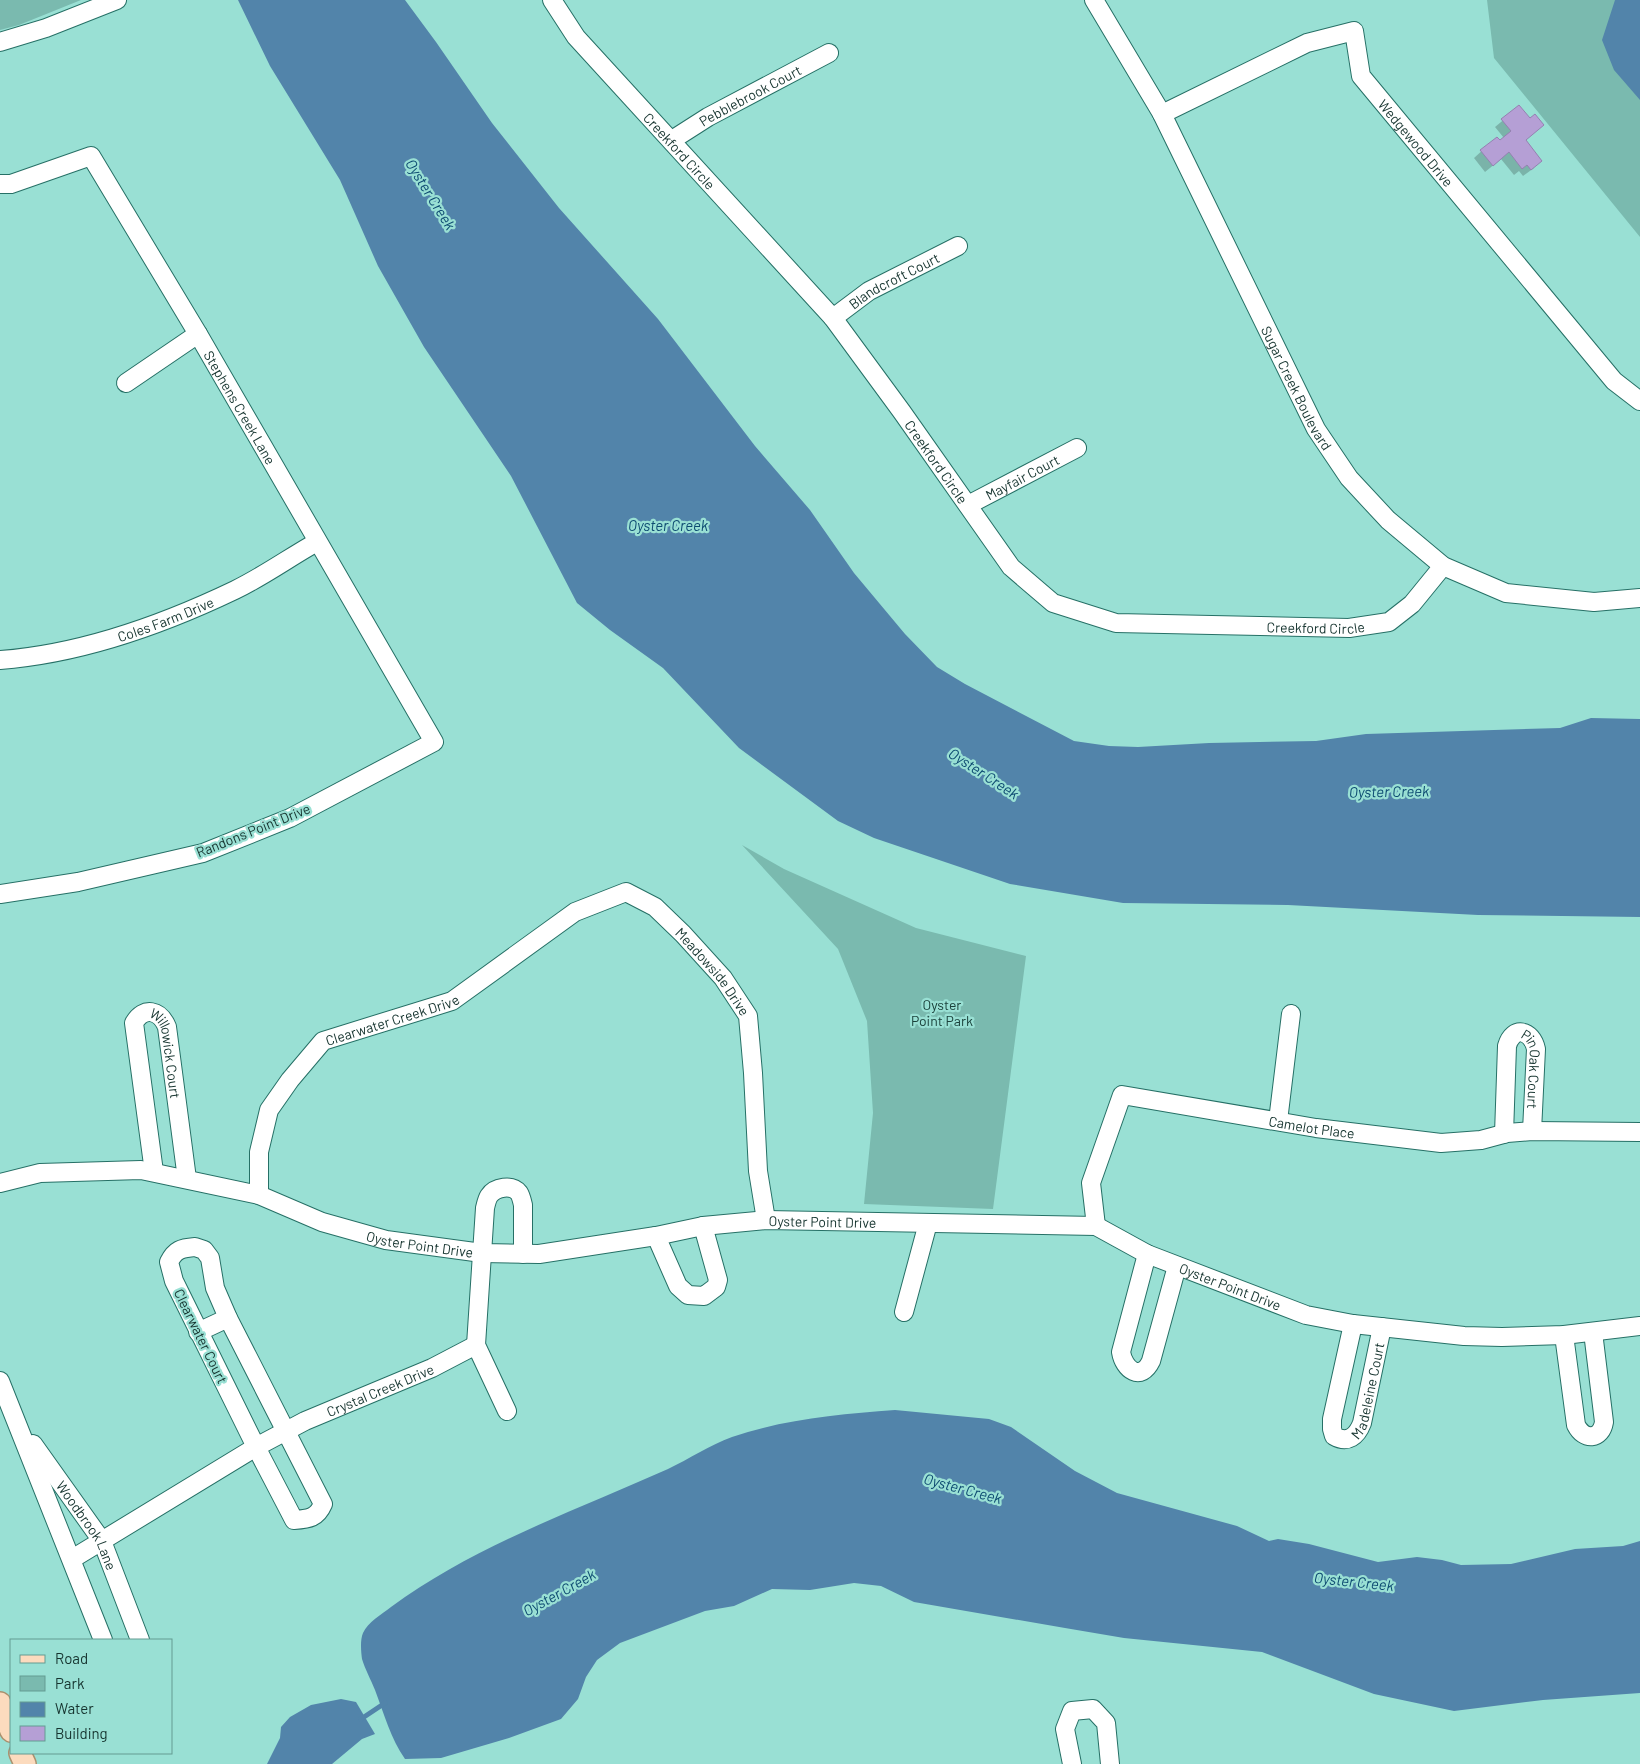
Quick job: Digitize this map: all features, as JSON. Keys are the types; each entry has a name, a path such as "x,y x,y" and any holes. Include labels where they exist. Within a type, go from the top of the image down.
{"main road":[{"path":"0,1703 10,1728"}],"street":[{"path":"0,42 46,28 117,0"},
{"name":"Creekford Circle","path":"552,0 576,37 833,318 1011,567 1053,603 1116,623 1349,628 1389,622 1412,604 1443,566"},
{"name":"Sugar Creek Boulevard","path":"1094,0 1162,114 1316,429 1348,478 1388,520 1443,566 1506,594 1594,602 1640,598"},
{"name":"Wedgewood Drive","path":"1162,114 1307,43 1354,31 1361,76 1614,381 1640,401"},
{"name":"Pebblebrook Court","path":"672,140 708,117 829,53"},
{"name":"Stephens Creek Lane","path":"0,184 11,184 91,156 198,334 434,742"},
{"name":"Blandcroft Court","path":"833,318 869,291 958,246"},
{"path":"126,383 198,334"},
{"name":"Mayfair Court","path":"968,505 1077,448"},
{"name":"Coles Farm Drive","path":"0,660 25,658 88,645 169,619 237,589 317,542"},
{"name":"Randons Point Drive","path":"0,894 78,882 203,853 290,818 434,742"},
{"name":"Meadowside Drive","path":"528,946 575,912 626,892 655,907 683,934 723,978 748,1016 758,1171 766,1220"},
{"name":"Clearwater Creek Drive","path":"259,1195 259,1152 269,1110 290,1080 324,1041 452,1001 528,946"},
{"name":"Willowick Court","path":"154,1172 134,1023 138,1017 151,1012 158,1014 167,1027 187,1179"},
{"path":"1278,1121 1291,1014"},
{"name":"Pin Oak Court","path":"1504,1134 1507,1046 1510,1038 1515,1034 1523,1033 1530,1035 1536,1049 1532,1131"},
{"name":"Camelot Place","path":"1096,1226 1091,1182 1122,1095 1316,1128 1441,1144 1481,1140 1504,1134 1532,1131 1640,1132"},
{"name":"Oyster Point Drive","path":"0,1183 40,1172 141,1170 259,1195 322,1222 386,1240 482,1253 539,1254 656,1236 703,1226 766,1220 1096,1226 1147,1254 1177,1266 1306,1315 1353,1324 1464,1336 1502,1338 1564,1335 1640,1326"},
{"path":"507,1411 476,1345 485,1208 489,1196 500,1188 511,1188 518,1192 523,1205 523,1254"},
{"path":"904,1312 928,1223"},
{"path":"656,1236 678,1286 688,1295 704,1296 716,1287 718,1280 703,1226"},
{"name":"Clearwater Court","path":"195,1247 204,1250 210,1258 215,1288 228,1318 323,1504 319,1512 307,1519 294,1520 198,1332 174,1281 169,1262 174,1253 183,1248 195,1247"},
{"path":"1147,1254 1121,1352 1126,1366 1136,1372 1142,1372 1148,1368 1151,1361 1177,1266"},
{"path":"198,1332 228,1318"},
{"name":"Madeleine Court","path":"1353,1324 1332,1419 1334,1436 1346,1440 1353,1438 1362,1423 1382,1327"},
{"path":"1564,1335 1576,1424 1580,1432 1585,1436 1591,1437 1599,1433 1603,1428 1604,1422 1593,1332"},
{"name":"Crystal Creek Drive","path":"72,1559 256,1447 305,1422 432,1368 476,1345"},
{"name":"Woodbrook Lane","path":"0,1381 104,1639"},
{"name":"Woodbrook Lane","path":"15,1419 102,1541 140,1639"},
{"path":"1072,1764 1065,1728 1072,1711 1093,1709 1106,1723 1110,1764"}],"green space":[{"path":"0,0 81,0 19,25 0,30"},
{"path":"1487,0 1640,0 1640,237 1494,58"},
{"name":"Oyster Point Park","path":"742,845 784,869 916,928 1026,956 993,1209 864,1204 873,1113 867,1021 838,949"}],"water":[{"name":"Oyster Creek","path":"238,0 405,0 492,123 559,208 658,319 755,446 810,510 854,573 905,634 937,667 965,684 1074,741 1109,746 1138,747 1209,743 1316,741 1366,734 1560,728 1591,718 1640,719 1640,917 1478,915 1288,905 1123,903 1010,884 874,838 838,821 739,748 663,668 610,630 577,603 511,476 424,347 378,266 340,180 270,66"},
{"path":"1615,0 1640,0 1640,100 1614,70 1602,40"},
{"name":"Oyster Creek","path":"895,1410 989,1419 1011,1427 1075,1471 1117,1493 1237,1526 1269,1541 1278,1539 1309,1544 1378,1562 1417,1557 1442,1560 1461,1565 1511,1564 1575,1549 1623,1546 1640,1541 1640,1693 1543,1700 1454,1711 1374,1694 1262,1652 1124,1638 914,1602 881,1586 854,1583 810,1590 772,1589 734,1606 705,1611 620,1643 597,1660 586,1677 578,1699 561,1719 509,1738 441,1758 405,1759 388,1726 363,1663 361,1653 361,1639 365,1629 391,1607 423,1585 490,1548 668,1469 732,1437 792,1422"},
{"path":"341,1699 356,1702 375,1734 362,1739 332,1764 267,1764 280,1738 281,1727 290,1717 311,1705"}],"building":[{"path":"1519,105 1530,118 1535,114 1544,125 1526,140 1542,161 1531,170 1527,165 1522,169 1509,152 1493,166 1480,150 1497,137 1500,140 1511,131 1501,119"}],"waterway":[{"name":"Oyster Creek","path":"361,1719 385,1703"}]}
